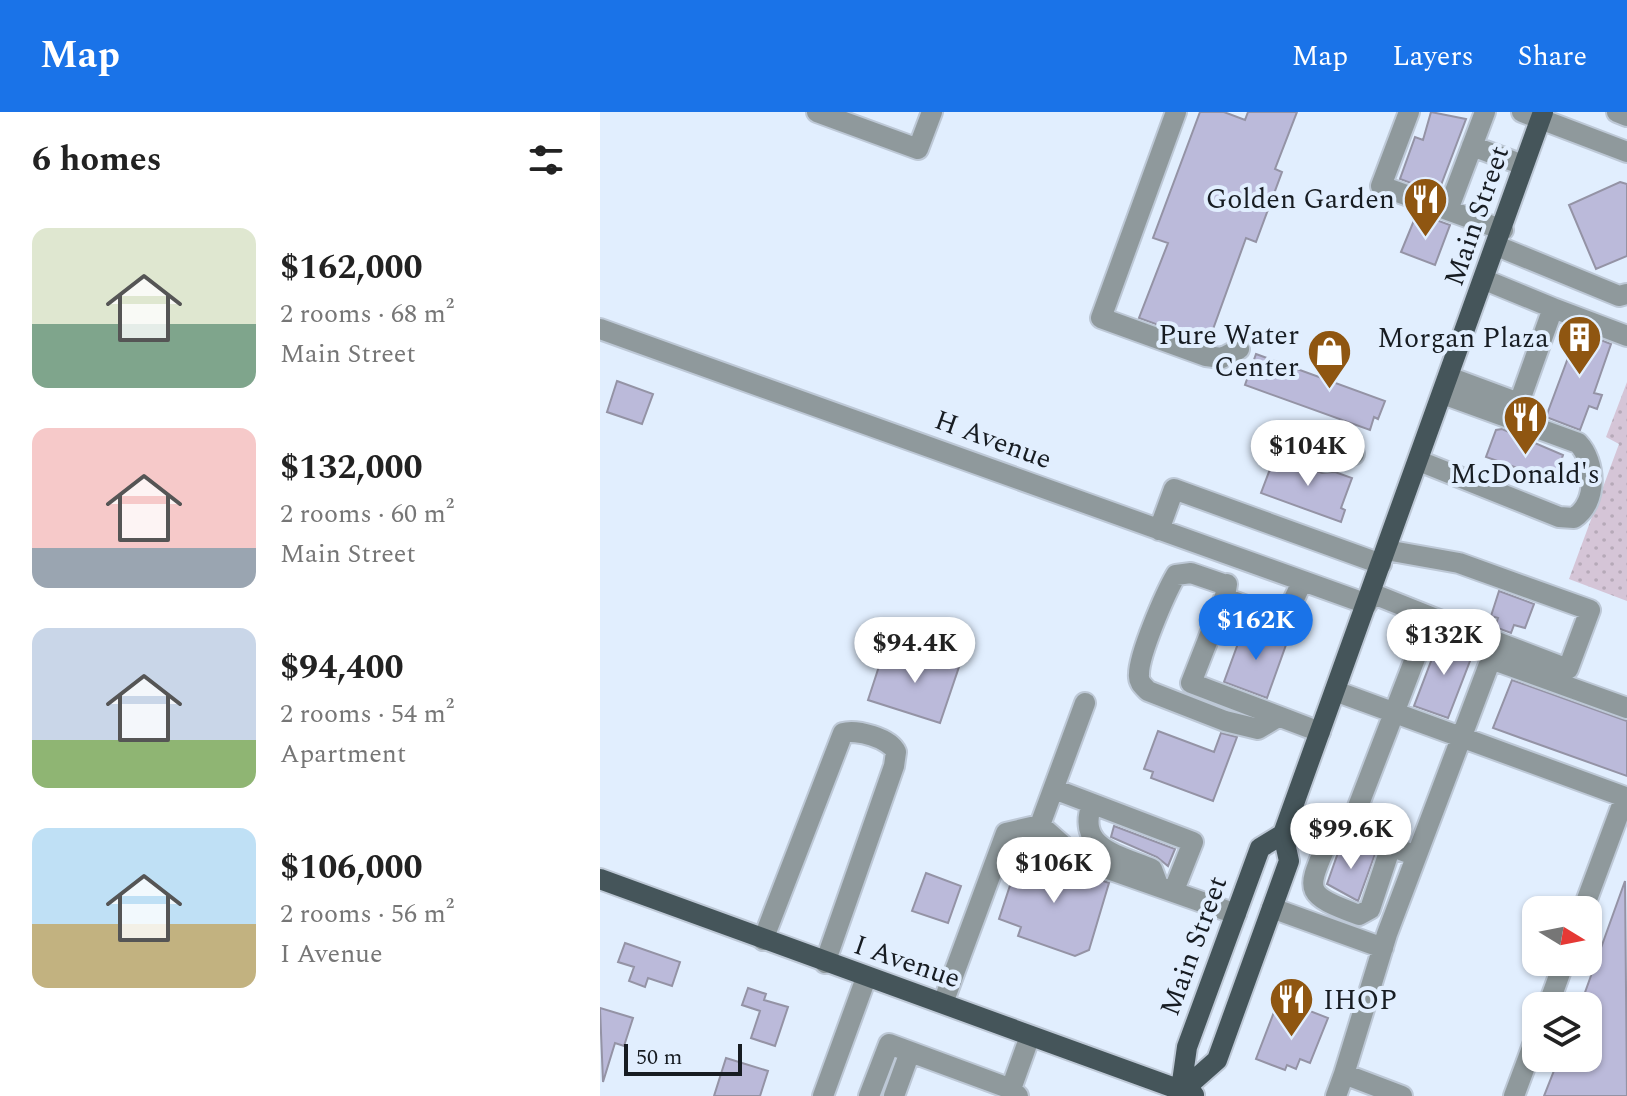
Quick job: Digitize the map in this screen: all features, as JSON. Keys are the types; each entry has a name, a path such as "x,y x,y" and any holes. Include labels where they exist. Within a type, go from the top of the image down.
{"main road":[{"name":"Main Street","path":"1186,1094 1217,1060 1289,861 1283,834 1500,238 1535,114"},
{"name":"Main Street","path":"1186,1094 1187,1047 1260,848 1283,834"},
{"name":"I Avenue","path":"600,879 1186,1094"}],"street":[{"path":"817,112 846,117 918,149 932,112"},
{"path":"1176,112 1101,318 1206,356 1222,358 1239,349"},
{"path":"1448,210 1485,112"},
{"path":"1617,112 1627,116"},
{"path":"1535,114 1627,152"},
{"path":"1407,117 1381,186 1448,210 1619,296 1627,294"},
{"path":"1472,146 1523,165"},
{"path":"1485,280 1627,336"},
{"path":"1446,385 1519,403 1553,308"},
{"name":"H Avenue","path":"600,329 1302,582 1431,617 1568,669 1590,610 1459,563 1384,557"},
{"path":"1419,461 1559,517 1568,519 1580,514 1593,474 1591,461 1578,443 1446,385"},
{"path":"1271,441 1326,461 1354,454"},
{"path":"1159,530 1174,489 1384,557"},
{"path":"1237,558 1191,683 1320,732"},
{"path":"1278,717 1258,729 1241,726 1148,691 1140,682 1138,673 1176,575 1191,573 1284,620 1302,582"},
{"path":"1349,830 1431,617"},
{"path":"1336,1096 1383,948 1491,659 1627,708"},
{"path":"1335,691 1625,797 1588,896"},
{"path":"1040,825 1085,703"},
{"path":"763,940 843,733 856,731 890,743 896,752 894,766 825,963"},
{"path":"1054,789 1193,842 1166,888"},
{"path":"1092,804 1085,821 1088,833 1108,851 1152,869 1166,888"},
{"path":"1006,833 1040,825"},
{"path":"1040,825 1077,858"},
{"path":"1391,846 1370,909 1359,915 1318,900 1313,892 1313,881 1330,836 1349,830 1391,846 1416,856"},
{"path":"1006,833 1236,914"},
{"path":"943,1003 1006,833"},
{"path":"1272,908 1383,948"},
{"path":"823,1096 866,978"},
{"path":"869,1096 889,1044 1015,1092 1030,1036"},
{"path":"894,1096 910,1052"},
{"path":"1514,1096 1523,1072"},
{"path":"1344,1074 1402,1096"}],"shaded area":[{"path":"1627,382 1627,601 1569,579 1619,444 1606,437"}],"building":[{"path":"1200,112 1224,112 1245,120 1248,112 1297,112 1275,169 1282,172 1256,242 1246,238 1208,343 1139,318 1168,243 1153,238"},
{"path":"1431,112 1466,119 1438,193 1400,179 1415,137 1423,140"},
{"path":"1620,182 1627,184 1627,256 1596,269 1569,205"},
{"name":"Golden Garden","path":"1417,213 1450,225 1435,265 1401,252"},
{"name":"Morgan Plaza","path":"1578,331 1611,344 1594,393 1602,395 1597,409 1589,406 1580,430 1546,417"},
{"path":"1256,354 1385,401 1378,419 1374,417 1370,430 1245,385"},
{"path":"617,381 653,394 642,424 607,412"},
{"name":"McDonald's","path":"1502,429 1563,455 1554,481 1486,457 1496,430"},
{"path":"1275,456 1322,473 1335,472 1352,478 1341,508 1345,510 1341,522 1261,493"},
{"path":"1499,591 1534,604 1525,628 1514,625 1511,633 1495,627 1498,618 1491,616"},
{"path":"1244,627 1287,642 1267,698 1224,682"},
{"path":"1441,635 1475,648 1448,718 1414,706"},
{"path":"884,651 936,668 942,651 962,658 940,723 868,700"},
{"path":"1512,680 1627,721 1627,776 1493,728"},
{"path":"1158,731 1214,752 1221,733 1237,737 1213,801 1151,778 1153,772 1144,769"},
{"path":"1114,826 1175,849 1168,866 1157,857 1111,837"},
{"path":"1344,845 1375,854 1358,901 1327,884 1340,847"},
{"path":"1021,852 1109,883 1089,950 1075,956 1018,936 1021,927 999,919"},
{"path":"926,873 961,886 948,923 912,911"},
{"path":"1625,881 1627,1096 1544,1096 1553,1072 1602,1072 1602,992 1585,992 1591,976 1602,976 1602,945"},
{"path":"625,943 680,962 672,986 648,978 645,987 629,981 634,967 618,962"},
{"path":"748,988 766,994 764,1000 788,1007 775,1046 751,1038 760,1011 742,1005"},
{"name":"IHOP","path":"1279,999 1328,1018 1310,1063 1300,1059 1296,1069 1287,1065 1285,1070 1256,1059"},
{"path":"600,1008 633,1018 624,1046 615,1043 603,1082"},
{"path":"726,1058 768,1071 760,1096 714,1096"}],"place":[{"name":"Golden Garden","path":"1426,238"},
{"name":"Morgan Plaza","path":"1580,377"},
{"name":"Pure Water Center","path":"1330,390"},
{"name":"McDonald's","path":"1525,456"},
{"name":"IHOP","path":"1292,1039"}]}
